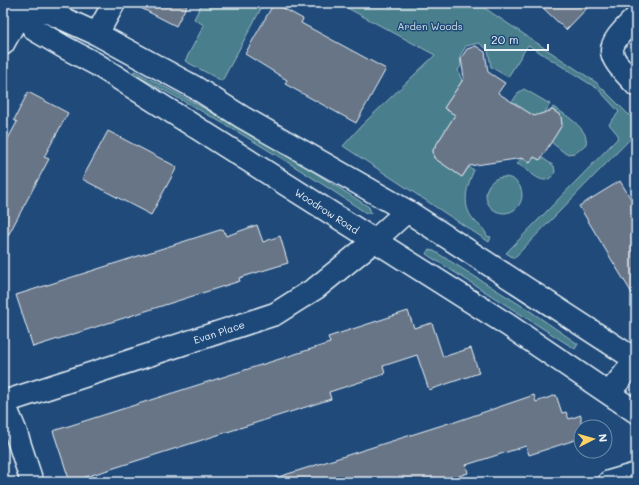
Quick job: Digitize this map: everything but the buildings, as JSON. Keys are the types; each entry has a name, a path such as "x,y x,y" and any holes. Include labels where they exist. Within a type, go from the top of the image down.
{"street":[{"path":"97,34 114,3"},
{"path":"3,44 13,7 46,11 97,34 196,88 242,117 408,211 636,360 609,393"},
{"name":"Woodrow Road","path":"13,7 35,30 96,64 508,325 636,412"},
{"path":"636,17 618,36 612,47 612,55 615,63 636,86"},
{"name":"Evan Place","path":"3,402 275,314 316,288 408,211"},
{"path":"3,402 32,482"},
{"path":"609,482 636,474"}],"green space":[{"path":"202,3 264,3 222,81 185,61 204,25 194,19"},
{"name":"Arden Woods","path":"338,3 487,3 483,7 597,83 636,122 636,133 514,258 506,253 617,139 618,135 609,124 619,112 598,89 528,45 508,77 491,67 488,50 479,43 466,46 460,56 461,66 458,70 462,81 444,108 455,115 433,150 434,158 462,177 469,167 474,170 467,189 467,207 473,219 483,229 487,236 491,237 489,242 343,146 362,125 435,55"},
{"path":"135,71 265,141 369,207 371,213 366,213 310,176 223,123 135,75 133,72"},
{"path":"524,89 550,104 540,120 512,102 519,92"},
{"path":"553,107 575,122 584,133 586,144 576,153 566,154 551,142 562,125 561,116 553,110 550,111"},
{"path":"534,157 539,160 541,157 554,166 555,172 551,178 542,180 517,164 522,158 530,163"},
{"path":"508,177 517,182 521,188 521,202 517,208 508,213 500,213 491,208 487,202 486,191 491,182 497,178"},
{"path":"428,250 434,251 530,311 578,344 575,349 426,254"}]}
